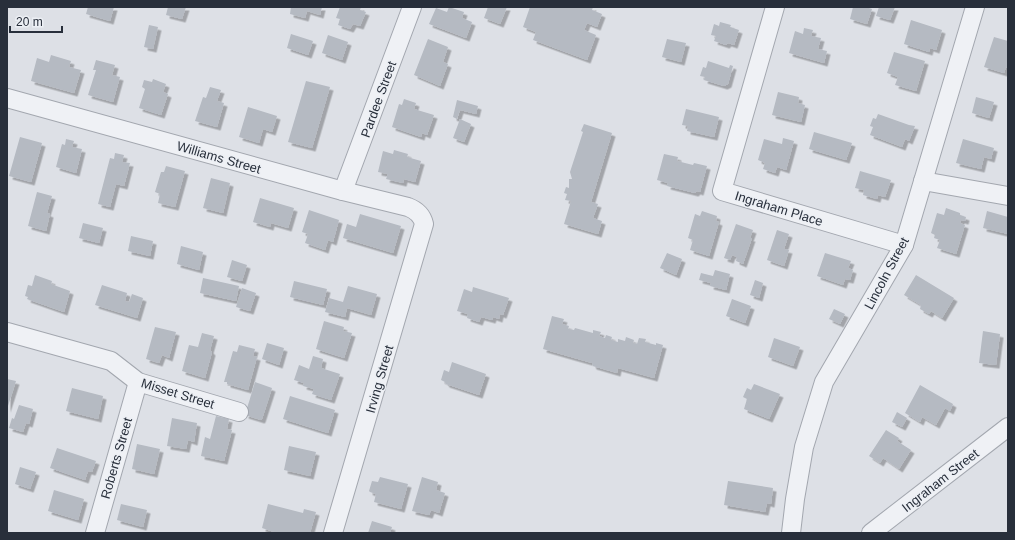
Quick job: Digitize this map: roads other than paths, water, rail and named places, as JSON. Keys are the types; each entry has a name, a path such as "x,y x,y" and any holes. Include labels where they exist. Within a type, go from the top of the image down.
{"street":[{"name":"Pardee Street","path":"343,191 412,7"},
{"name":"Ingraham Place","path":"775,7 722,191 904,245"},
{"name":"Lincoln Street","path":"791,533 804,447 824,382 904,245 975,7"},
{"name":"Williams Street","path":"7,98 343,191 408,207 415,210 419,214 423,219 424,224"},
{"path":"923,181 1008,196"},
{"name":"Irving Street","path":"333,533 424,224"},
{"name":"Misset Street","path":"7,332 111,361 138,382 239,412"},
{"name":"Roberts Street","path":"94,533 138,382"},
{"name":"Ingraham Street","path":"871,533 1008,427"}]}
